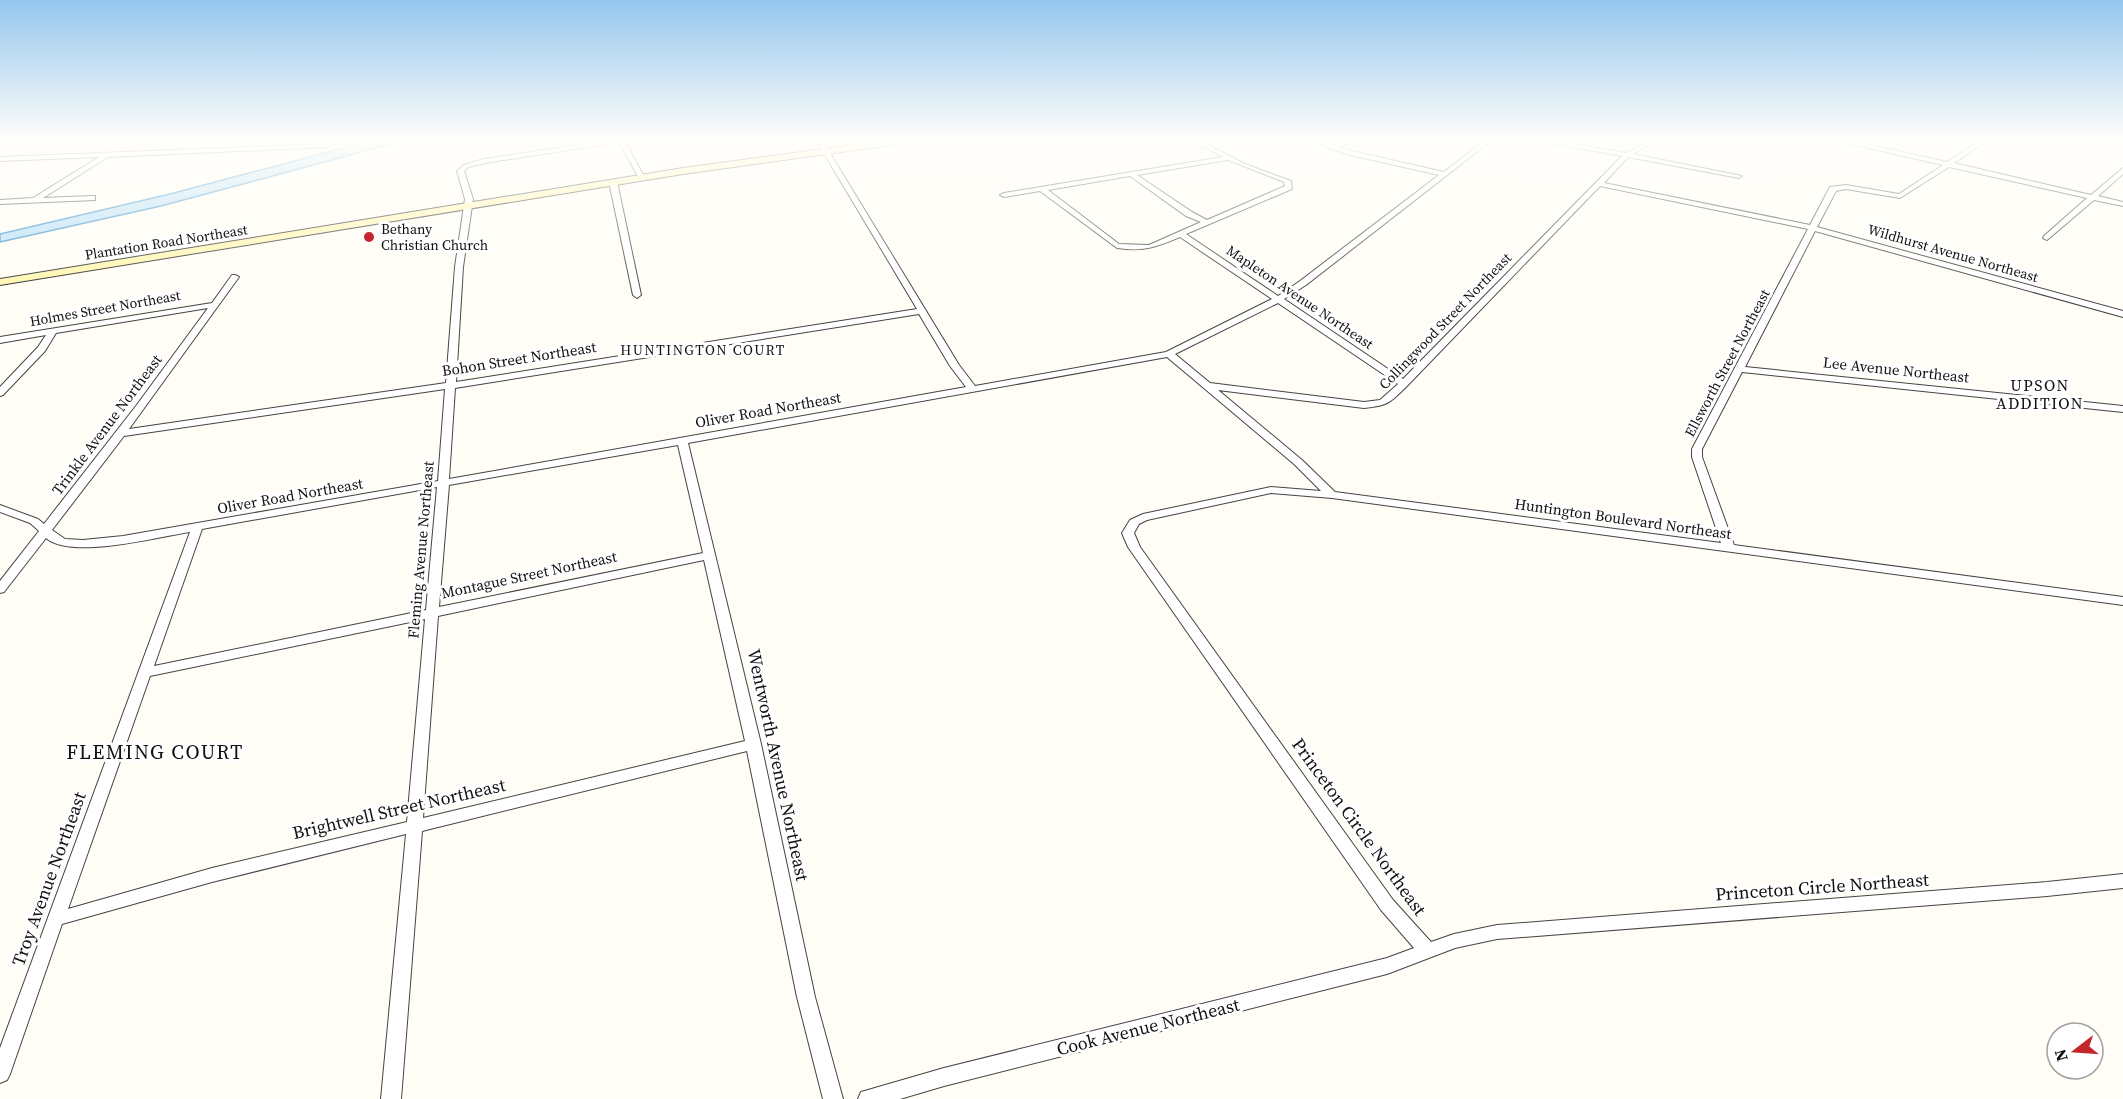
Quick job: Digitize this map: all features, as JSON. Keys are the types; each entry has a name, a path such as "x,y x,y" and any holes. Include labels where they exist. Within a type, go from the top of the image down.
{"main road":[{"name":"Plantation Road Northeast","path":"0,282 559,191"}],"street":[{"path":"34,200 48,191"},
{"name":"Fleming Avenue Northeast","path":"390,1099 446,451 459,267 469,199 466,191"},
{"path":"615,191 637,295"},
{"path":"850,191 955,366 972,389"},
{"path":"1004,195 1028,191"},
{"path":"1045,191 1117,246 1130,248 1150,247 1280,191"},
{"path":"1156,191 1189,214 1208,223"},
{"name":"Oliver Road Northeast","path":"0,508 34,521 46,529 57,541 72,544 123,540 1169,354 1279,299 1423,191"},
{"name":"Collingwood Street Northeast","path":"1208,386 1364,405 1382,403 1404,384 1592,191"},
{"name":"Wildhurst Avenue Northeast","path":"1634,191 1813,228 2123,314"},
{"name":"Ellsworth Street Northeast","path":"1729,548 1697,457 1697,449 1831,191"},
{"name":"Ellsworth Street Northeast","path":"1869,191 1900,196 1907,191"},
{"path":"2068,191 2123,204"},
{"path":"2048,238 2099,191"},
{"path":"0,202 92,198"},
{"name":"Mapleton Avenue Northeast","path":"1181,234 1404,384"},
{"name":"Trinkle Avenue Northeast","path":"0,589 120,433 235,277"},
{"name":"Holmes Street Northeast","path":"0,340 215,305"},
{"name":"Bohon Street Northeast","path":"120,433 219,421 922,310"},
{"path":"0,393 42,349 53,331"},
{"path":"1169,354 1298,462 1332,495"},
{"name":"Lee Avenue Northeast","path":"1738,369 2123,409"},
{"name":"Wentworth Avenue Northeast","path":"682,440 754,744 806,997 833,1099"},
{"name":"Princeton Circle Northeast","path":"1332,495 1271,490 1143,517 1134,522 1128,533 1134,548 1387,905 1427,950 1497,932 2047,890 2123,881"},
{"name":"Huntington Boulevard Northeast","path":"1332,495 2123,601"},
{"name":"Troy Avenue Northeast","path":"0,1074 197,528"},
{"name":"Montague Street Northeast","path":"144,672 710,555"},
{"name":"Brightwell Street Northeast","path":"56,919 212,875 754,744"},
{"name":"Cook Avenue Northeast","path":"868,1099 944,1077 1387,966 1427,950"}],"water":[{"path":"180,191 216,191 161,206 0,242 0,234"}],"place":[{"name":"Bethany Christian Church","path":"369,237"}],"district":[{"name":"HUNTINGTON COURT","path":"703,350"},
{"name":"UPSON ADDITION","path":"2040,394"},
{"name":"FLEMING COURT","path":"155,752"}]}
